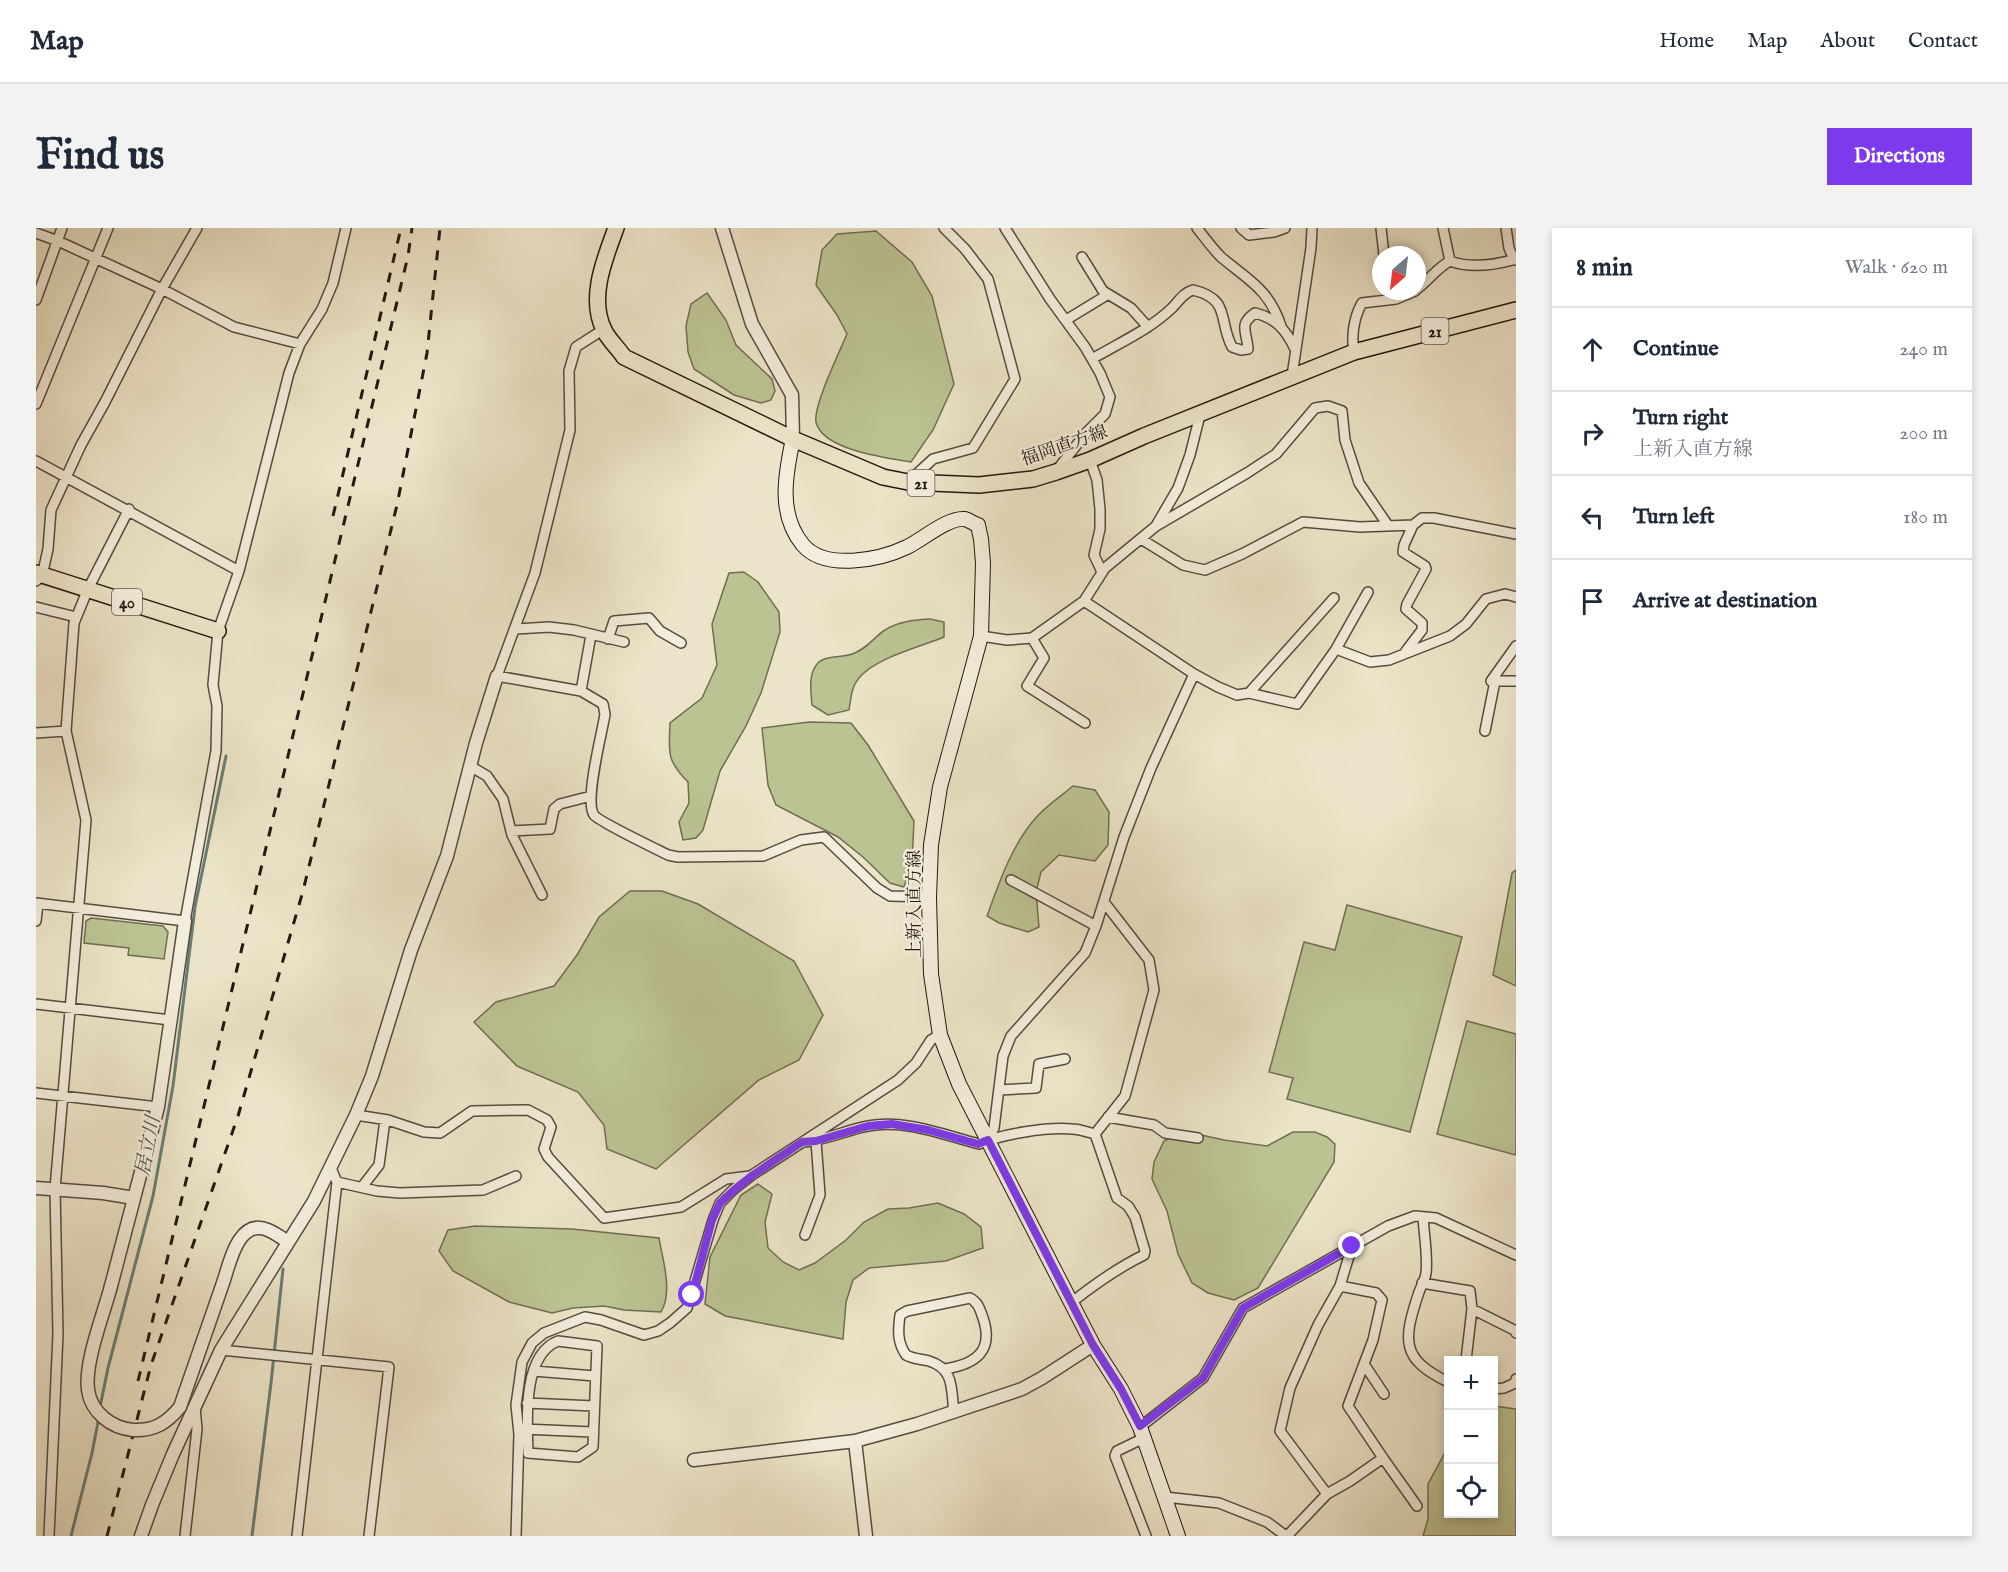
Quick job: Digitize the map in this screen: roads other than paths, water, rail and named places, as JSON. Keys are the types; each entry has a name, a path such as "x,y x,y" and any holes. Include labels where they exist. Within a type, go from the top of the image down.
{"main road":[{"name":"福岡直方線","path":"616,228 599,283 598,306 604,329 624,357 793,440 883,477 908,482 979,485 1033,479 1090,460 1354,352 1516,310"},
{"name":"上新入直方線","path":"793,440 788,463 784,506 793,533 810,553 828,560 854,560 883,556 908,547 951,522 965,519 978,525 983,563 981,636 940,787 932,845 929,897 931,974 940,1035 959,1084 1093,1345 1121,1389 1142,1432 1178,1536"},
{"name":"40","path":"38,577 88,589 218,631"}],"street":[{"path":"36,300 62,228"},
{"path":"36,405 108,228"},
{"path":"38,577 48,549 51,510 81,445 162,289 197,228"},
{"path":"288,1242 266,1229 255,1228 246,1232 236,1245 180,1407 170,1419 156,1428 144,1431 127,1429 109,1422 94,1408 88,1390 89,1364 158,1107 185,921 216,751 217,706 213,685 218,631 240,571 289,373 300,345 322,309 333,283 346,228"},
{"path":"722,228 752,324 783,375 792,395 793,440"},
{"path":"908,482 933,459 973,448 1016,379 988,279 965,249 944,228"},
{"path":"1005,228 1092,359 1110,397 1106,414 1086,433 1056,472"},
{"path":"1197,228 1220,256 1258,286 1276,309 1281,326"},
{"path":"1240,228 1250,235 1282,228"},
{"path":"1292,376 1307,280 1312,228"},
{"path":"1381,228 1383,246"},
{"path":"1443,228 1450,261"},
{"path":"1426,282 1450,261 1458,264 1494,265 1515,259 1509,248 1506,228"},
{"path":"36,233 162,289 234,327 300,345"},
{"path":"1082,257 1103,291 1131,308 1148,327"},
{"path":"1092,359 1148,327 1193,290 1212,298 1220,305 1227,338 1232,347 1241,350 1248,349 1244,324 1246,319 1255,313 1281,326 1288,333 1295,349"},
{"path":"1066,320 1107,295"},
{"path":"1354,352 1352,340 1358,310 1362,303 1372,300"},
{"path":"141,1536 156,1494 222,1350 331,1168 372,1076 411,950 447,856 470,766 498,676 535,573 570,430 569,371 576,347 604,329"},
{"path":"981,636 1007,640 1032,638 1084,602 1102,572 1156,526 1276,454 1315,408 1328,406 1342,411 1345,440 1359,483 1387,524"},
{"path":"1156,526 1178,488 1190,455 1200,415"},
{"path":"1090,460 1096,480 1100,509 1100,529 1094,555 1102,572"},
{"path":"36,461 240,571"},
{"path":"49,1536 58,1334 55,1189 86,820 66,731 74,623 88,589 129,510"},
{"path":"1406,651 1422,630 1422,623 1406,609 1426,569 1425,566 1403,552 1404,544 1413,525 1422,518 1434,518 1516,534"},
{"path":"1141,539 1183,565 1205,570 1242,554 1303,522 1360,527 1387,524 1413,525"},
{"path":"1084,602 1194,674 1237,695 1249,693 1298,704 1336,650 1368,592"},
{"path":"1336,650 1370,662 1389,660 1406,651 1450,636 1466,624 1486,599 1505,594 1516,597"},
{"path":"1249,693 1334,598"},
{"path":"36,608 76,616"},
{"path":"608,639 614,621 649,618 660,632 681,643"},
{"path":"516,629 549,627 624,642"},
{"path":"581,691 591,635"},
{"path":"1032,638 1044,658 1028,686 1085,723"},
{"path":"1516,646 1491,681 1516,681"},
{"path":"988,1140 994,1128 1003,1056 1011,1036 1084,953 1096,926 1131,817 1194,674"},
{"path":"498,676 581,691 603,704 605,714 590,808 595,817 668,855 678,857 764,856 801,840 824,837 877,888 890,896 929,897"},
{"path":"1485,732 1495,681"},
{"path":"36,733 66,731"},
{"path":"470,766 487,776 498,790 521,855 542,895"},
{"path":"511,831 550,829 554,809 560,804 591,796"},
{"path":"1011,880 1096,926"},
{"path":"1095,1134 1125,1096 1154,990 1149,960 1104,902"},
{"path":"36,921 37,904 185,921"},
{"path":"36,1004 170,1020"},
{"path":"516,1536 523,1429 527,1403 534,1371 545,1348 558,1341 597,1346 593,1447 578,1458 528,1453 523,1429 516,1405 522,1362 532,1343 544,1333 585,1317 644,1335 658,1331 670,1323 687,1308 712,1220 720,1203 753,1175 898,1080 916,1063 930,1040 940,1035"},
{"path":"999,1090 1036,1088 1039,1064 1065,1059"},
{"path":"36,1093 158,1107"},
{"path":"356,1115 385,1120 424,1132 440,1133 472,1111 528,1110 547,1120 551,1127 544,1149 548,1157 604,1218 681,1207 726,1179 753,1175"},
{"path":"1108,1117 1154,1125 1165,1133 1198,1138"},
{"path":"362,1187 379,1165 385,1120"},
{"path":"802,1142 816,1141 868,1126 892,1124 928,1130 978,1144 988,1140 1044,1130 1074,1129 1095,1134"},
{"path":"1072,1302 1100,1280 1144,1255 1145,1251 1135,1217 1128,1206 1117,1198 1095,1134"},
{"path":"805,1235 820,1195 816,1141"},
{"path":"297,1536 337,1182 331,1168"},
{"path":"337,1182 377,1191 400,1193 483,1190 516,1176"},
{"path":"36,1188 103,1193 134,1198"},
{"path":"1146,1536 1115,1456 1117,1451 1203,1378 1243,1308 1388,1226 1415,1216 1436,1218 1516,1255"},
{"path":"1423,1217 1426,1274 1407,1334 1408,1347 1415,1359 1432,1374 1444,1380"},
{"path":"1327,1494 1280,1431 1290,1388 1318,1325 1340,1286 1352,1246"},
{"path":"1422,1282 1470,1291 1472,1309 1466,1356"},
{"path":"1340,1286 1376,1293 1382,1300 1373,1340 1348,1406 1417,1506"},
{"path":"945,1369 971,1362 985,1347 988,1337 983,1318 976,1301 970,1298 907,1311 900,1315 898,1337 906,1355 945,1369 949,1375 954,1413"},
{"path":"1472,1309 1516,1330 1516,1333"},
{"path":"694,1460 855,1442 954,1413 1022,1389 1093,1345"},
{"path":"222,1350 388,1367 369,1536"},
{"path":"1364,1364 1384,1394"},
{"path":"534,1371 596,1377"},
{"path":"1498,1389 1515,1383 1516,1379"},
{"path":"527,1403 594,1406"},
{"path":"185,1536 197,1429 195,1408"},
{"path":"523,1429 592,1432"},
{"path":"855,1442 866,1536"},
{"path":"1165,1497 1219,1503 1268,1522 1286,1536 1327,1494 1383,1458"}],"waterway":[{"name":"居立川","path":"100,1407 153,1196 173,1086 195,907 226,756"},
{"path":"252,1536 283,1269"},
{"name":"居立川","path":"71,1536 99,1417"}],"railway":[{"path":"333,516 401,228"},
{"path":"138,1381 408,256 412,228"},
{"path":"107,1536 151,1365 238,1116 303,891 397,505 427,353 440,228"}]}
